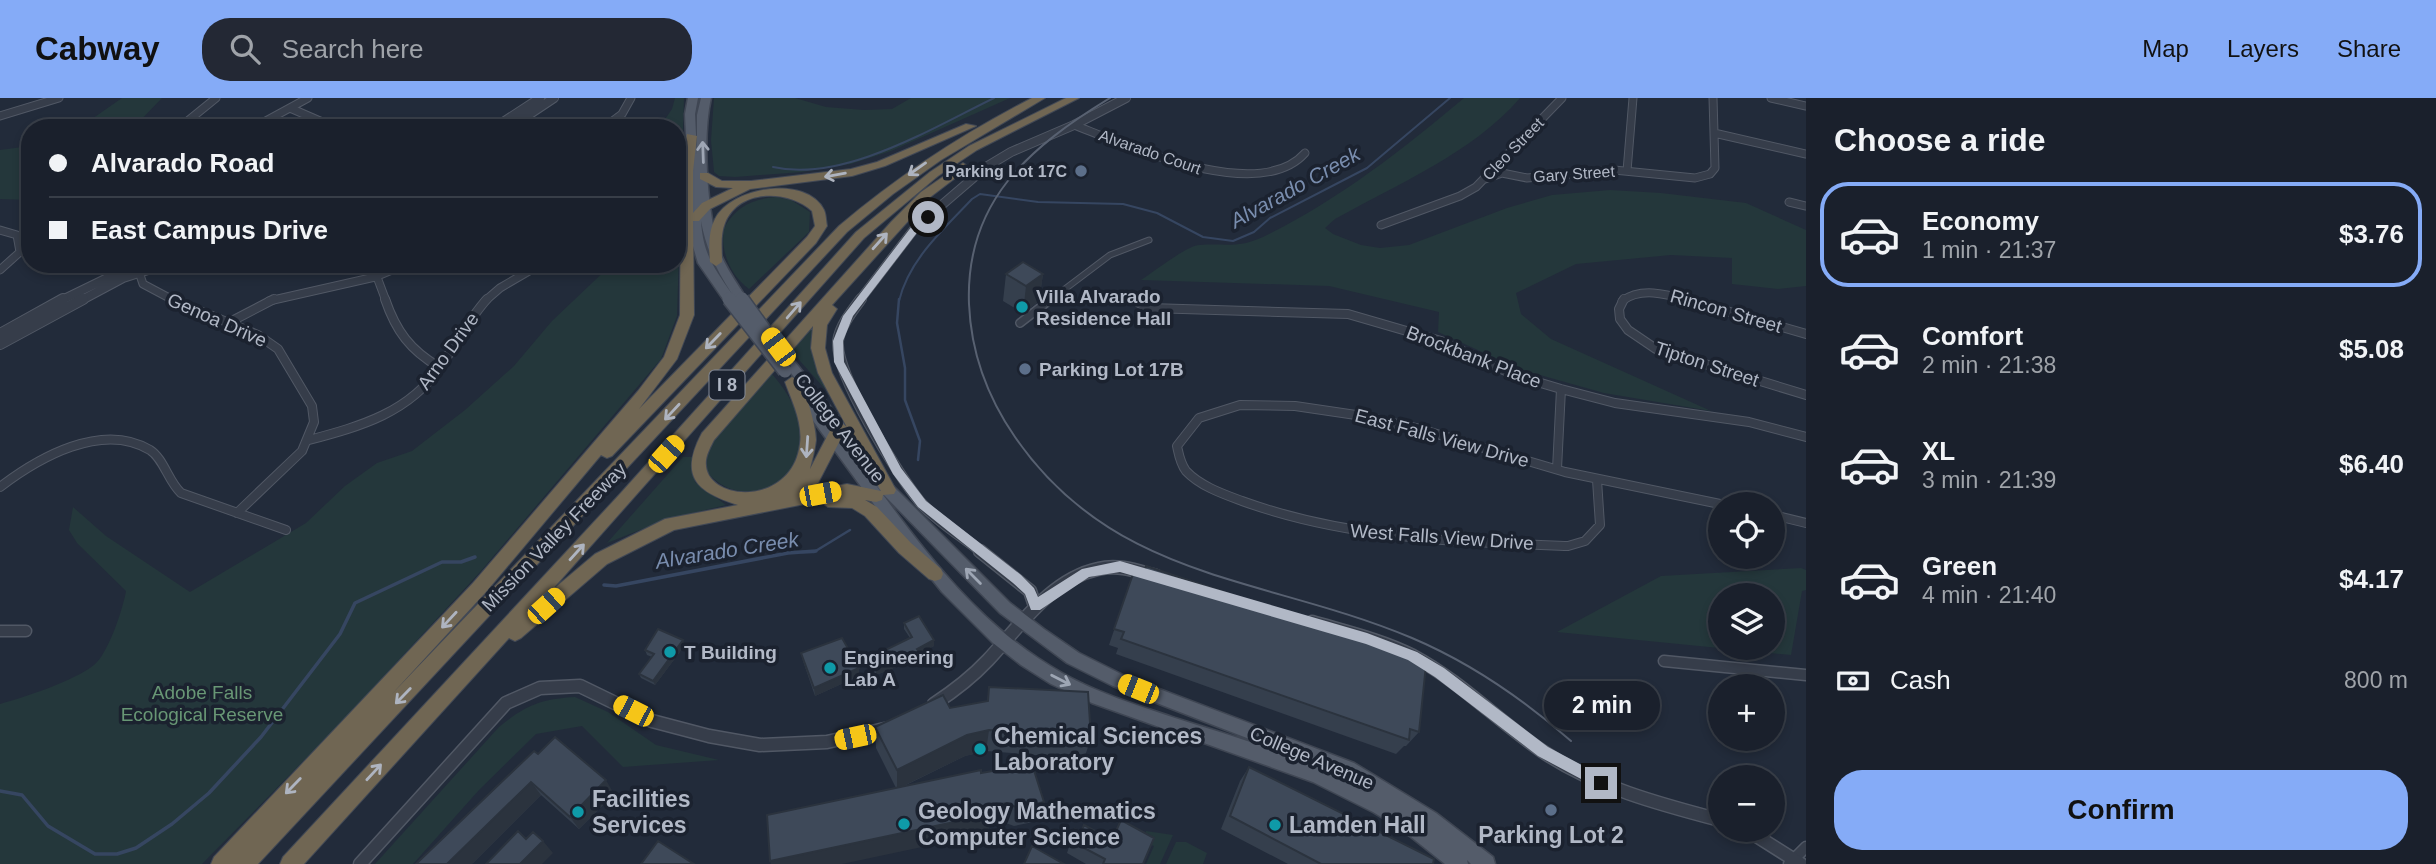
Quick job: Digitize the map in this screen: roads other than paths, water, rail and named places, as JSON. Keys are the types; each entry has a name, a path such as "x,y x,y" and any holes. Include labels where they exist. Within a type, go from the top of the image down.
{"highway":[{"path":"704,176 720,184 751,185 817,178 881,164 1038,98"},
{"name":"Mission Valley Freeway","path":"244,864 843,229 918,168 976,131 1038,98"},
{"name":"Mission Valley Freeway","path":"290,864 698,419 860,235 934,174 973,148 1074,98"},
{"path":"790,373 805,420 808,442 807,456 800,475 784,490 748,500 724,496 708,487 697,469 700,448 707,438 863,260 925,195 1016,127"},
{"path":"479,588 643,395 675,349 687,315 687,171 691,136"},
{"path":"695,218 706,206 751,185"},
{"path":"221,864 479,588 812,240 821,226 818,210 802,197 786,193 756,194 735,202 724,213 718,225 716,262"},
{"path":"863,260 820,325 818,348 825,373 882,493"},
{"path":"784,501 812,479 836,434"},
{"path":"465,675 601,559 656,531 690,519 847,490 882,493"},
{"path":"656,531 812,503 846,501 863,505 877,515 900,544 935,574"}],"main road":[{"name":"College Avenue","path":"693,98 691,136 695,218 697,240 705,263 882,493 935,574 1003,643 1057,678 1114,705 1304,769 1353,791 1404,821 1459,864"},
{"name":"College Avenue","path":"706,98 702,115 707,234 716,262 733,296"},
{"name":"College Avenue","path":"882,493 1022,622 1091,667 1176,704 1348,769 1430,820 1486,864"}],"street":[{"path":"0,116 37,107 59,98"},
{"path":"190,119 216,98"},
{"path":"270,119 308,98"},
{"path":"508,119 540,98"},
{"path":"522,119 554,98"},
{"path":"615,119 622,114 631,98"},
{"path":"1035,606 1030,592 1017,579 922,504 897,471 842,369 838,348 840,334 848,316 915,228 986,167 1126,98"},
{"name":"Cleo Street","path":"1381,225 1460,196 1485,178 1562,98"},
{"path":"1627,171 1633,98"},
{"path":"1713,98 1714,133 1806,154"},
{"path":"1771,98 1794,101 1806,106"},
{"path":"290,108 315,119"},
{"name":"Alvarado Court","path":"1074,125 1180,164 1212,172 1254,173 1282,168 1301,159 1305,153"},
{"name":"Gary Street","path":"1485,178 1502,173 1528,178 1627,171 1695,178 1713,173 1714,133"},
{"path":"1789,202 1806,206"},
{"path":"0,230 18,235 20,240 20,252 0,270"},
{"path":"1020,323 1110,255 1150,240"},
{"path":"0,334 95,282 122,273"},
{"path":"0,344 128,273"},
{"name":"Genoa Drive","path":"139,273 143,284 160,295 258,335 278,349 312,406 314,422 309,440"},
{"path":"228,323 250,309 278,298 386,273"},
{"name":"Arno Drive","path":"309,440 350,429 393,412 423,390 481,306 495,292 526,273"},
{"path":"377,277 402,340 416,356 439,367"},
{"name":"Rincon Street","path":"1620,316 1620,304 1626,298 1642,292 1659,292 1806,334"},
{"name":"Brockbank Place","path":"1139,303 1150,308 1348,314 1441,341 1514,375 1561,389 1615,403 1749,422 1806,437"},
{"name":"Tipton Street","path":"1620,316 1633,335 1656,349 1806,395"},
{"path":"1557,470 1561,389"},
{"name":"East Falls View Drive","path":"1177,446 1187,425 1213,412 1248,404 1287,405 1357,414 1405,425 1557,470 1708,502"},
{"path":"237,513 292,463 309,440"},
{"path":"0,487 38,461 94,442 123,441 139,445 158,457 169,485 175,489 286,530"},
{"name":"West Falls View Drive","path":"1177,446 1183,466 1200,483 1243,502 1284,516 1344,530 1417,539 1568,545 1585,541 1600,525 1597,480"},
{"path":"1785,518 1806,523"},
{"path":"926,709 953,692 1003,643 1035,606 1075,578 1101,568 1120,566 1174,581"},
{"path":"1296,617 1395,650 1440,672 1543,752 1586,775 1647,801 1708,817"},
{"path":"0,631 26,631"},
{"path":"1664,661 1806,675"},
{"path":"360,864 506,703 540,688 580,685 652,720 709,736 760,744 827,743 882,731 901,722"},
{"path":"1765,842 1795,862 1806,847"}],"waterway":[{"path":"773,167 800,170 857,160 915,137 994,98"},
{"name":"Alvarado Creek","path":"899,301 919,258 950,222 980,194 1038,202 1123,204 1157,213 1203,237 1233,241 1254,232 1270,218 1367,168 1450,98"},
{"name":"Alvarado Creek","path":"899,299 897,323 905,368 905,400 920,441 918,460"},
{"name":"Alvarado Creek","path":"816,551 850,530"},
{"name":"Alvarado Creek","path":"802,552 816,551"},
{"name":"Alvarado Creek","path":"802,552 816,551"},
{"name":"Alvarado Creek","path":"604,585 616,586 802,552"},
{"name":"Alvarado Creek","path":"0,791 22,795 48,826 95,854 117,854 136,848 172,824 209,793 261,737 340,634 355,603 442,562 461,562 475,557"}],"tram line":[{"path":"1110,98 1054,136 1029,158 1008,181 991,206 978,235 971,268 969,304 973,340 989,390 1015,437 1055,485 1099,521 1146,548 1196,569 1357,618 1412,638 1496,683 1571,741"}],"place":[{"name":"Parking Lot 17C","path":"1081,171"},
{"name":"Villa Alvarado Residence Hall","path":"1022,307"},
{"name":"Parking Lot 17B","path":"1025,369"},
{"name":"T Building","path":"670,652"},
{"name":"Engineering Lab A","path":"830,668"},
{"name":"Chemical Sciences Laboratory","path":"980,749"},
{"name":"Parking Lot 2","path":"1551,810"},
{"name":"Facilities Services","path":"578,812"},
{"name":"Geology Mathematics Computer Science","path":"904,824"},
{"name":"Lamden Hall","path":"1275,825"}],"park label":[{"name":"Adobe Falls Ecological Reserve","path":"202,703"}]}
